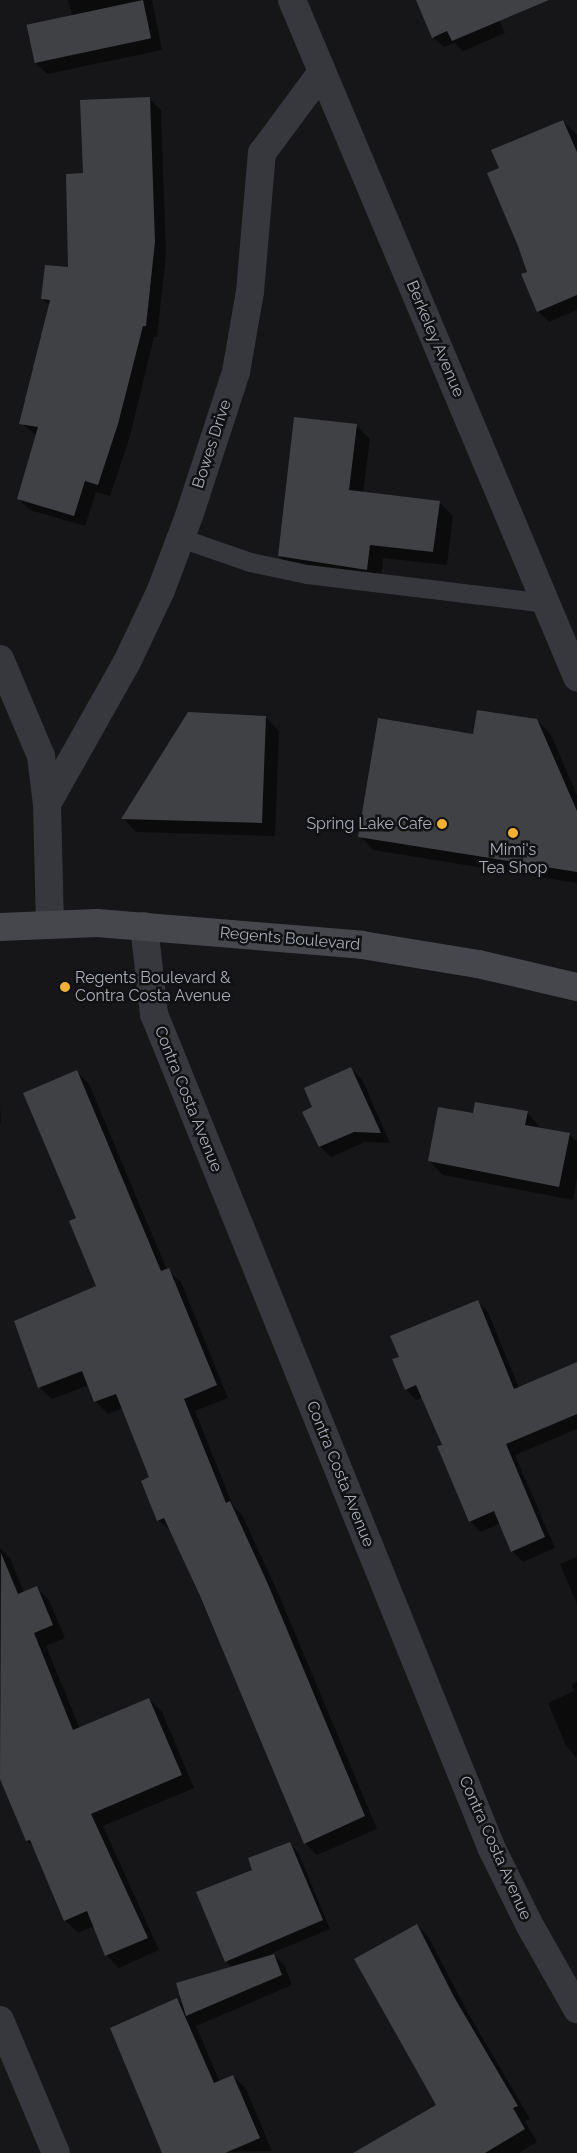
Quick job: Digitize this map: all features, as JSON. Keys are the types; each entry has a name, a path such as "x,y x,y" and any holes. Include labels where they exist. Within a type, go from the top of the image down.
{"main road":[{"name":"Regents Boulevard","path":"0,927 98,922 362,945 478,964 577,987"}],"street":[{"name":"Berkeley Avenue","path":"292,0 577,677"},
{"name":"Bowes Drive","path":"47,804 127,662 161,590 181,538 236,372 250,292 262,153 322,72"},
{"path":"0,659 41,756 47,804 50,925"},
{"name":"Contra Costa Avenue","path":"144,926 154,1014 491,1847 577,2009"},
{"path":"0,2020 56,2153"}],"lane":[{"path":"181,538 250,562 307,574 546,603"}],"building":[{"path":"143,0 151,38 35,63 27,25"},
{"path":"416,0 549,0 452,41 447,31 432,38"},
{"path":"150,97 155,242 146,326 143,326 118,424 98,485 85,481 74,516 17,499 38,427 19,424 50,300 41,299 45,265 68,267 66,174 83,173 80,100"},
{"path":"563,120 577,152 577,295 537,312 521,274 527,272 518,246 487,173 499,168 491,150"},
{"path":"294,417 357,424 349,490 440,501 433,552 370,545 367,570 278,556"},
{"path":"477,710 537,719 577,811 577,872 358,837 378,718 473,734"},
{"path":"188,712 266,716 262,823 121,819"},
{"path":"351,1067 381,1133 354,1132 319,1147 302,1112 312,1107 304,1088"},
{"path":"77,1070 161,1271 169,1268 217,1385 184,1399 226,1503 230,1501 267,1582 365,1816 304,1844 200,1596 164,1518 157,1521 141,1481 149,1477 116,1394 94,1402 82,1371 38,1388 14,1321 96,1286 69,1221 76,1218 23,1093"},
{"path":"475,1102 528,1111 525,1125 570,1133 559,1187 428,1161 438,1107 473,1113"},
{"path":"478,1300 514,1389 577,1362 577,1414 506,1444 545,1537 511,1552 494,1511 469,1522 437,1446 442,1445 416,1385 405,1390 392,1359 399,1357 390,1336"},
{"path":"1,1553 18,1594 37,1586 53,1625 34,1633 73,1730 149,1698 182,1775 91,1814 148,1938 105,1956 87,1911 64,1921 30,1840 26,1841 0,1779"},
{"path":"290,1842 323,1920 225,1962 196,1892 252,1870 248,1858"},
{"path":"417,1924 454,1997 518,2106 513,2108 525,2129 485,2153 353,2153 436,2105 354,1959"},
{"path":"274,1954 282,1975 186,2016 176,1983"},
{"path":"177,1998 214,2083 233,2075 260,2138 225,2153 162,2153 110,2028"}],"place":[{"name":"Spring Lake Cafe","path":"442,824"},
{"name":"Mimi's Tea Shop","path":"513,833"},
{"name":"Regents Boulevard & Contra Costa Avenue","path":"65,987"}]}
